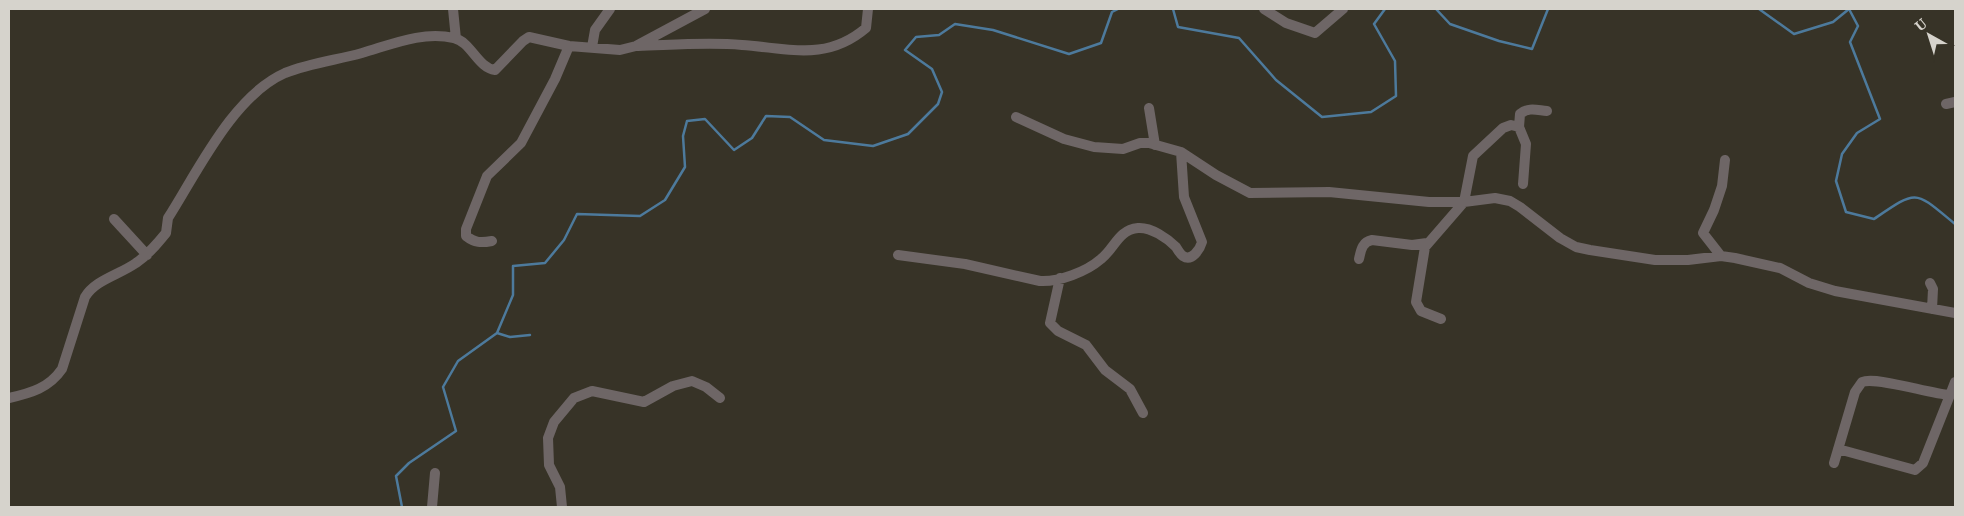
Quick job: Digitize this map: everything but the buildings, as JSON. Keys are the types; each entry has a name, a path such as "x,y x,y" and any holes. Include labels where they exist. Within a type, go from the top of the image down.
{"street":[{"path":"453,9 456,39"},
{"path":"592,47 595,30 610,9"},
{"path":"636,46 705,9"},
{"path":"9,398 38,390 56,378 62,369 85,297 89,290 96,284 114,277 147,255 166,233 168,218 230,121 248,99 265,84 287,72 418,36 456,39 482,63 495,70 523,40 529,37 569,46 620,50 636,46 740,44 804,51 834,48 854,38 866,28 868,9"},
{"path":"1264,9 1286,23 1315,34 1343,9"},
{"path":"492,241 482,243 466,236 466,229 481,190 487,176 521,143 555,79 569,46"},
{"path":"1149,108 1156,145"},
{"path":"1523,184 1526,144 1519,127 1520,114 1531,109 1547,111"},
{"path":"1016,117 1064,139 1094,148 1123,149 1140,143 1181,152 1216,175 1254,194 1329,192 1429,202 1464,202 1495,198 1510,201 1539,219 1560,238 1590,250 1655,260 1688,260 1721,256 1780,268 1809,283 1836,291 1955,313"},
{"path":"1440,319 1421,311 1416,302 1426,243 1464,202 1470,163 1475,153 1503,128 1513,125 1519,127"},
{"path":"898,255 942,260 1040,281 1060,278 1084,270 1100,260 1123,234 1135,229 1147,229 1160,235 1185,257 1198,252 1202,239 1184,197 1181,152"},
{"path":"1721,256 1702,233 1714,210 1722,186 1725,160"},
{"path":"114,219 147,255"},
{"path":"1359,259 1362,247 1367,241 1412,245 1426,243"},
{"path":"1060,278 1050,323 1058,331 1086,345 1105,370 1130,389 1143,413"},
{"path":"1930,282 1933,289 1932,309"},
{"path":"1834,463 1855,392 1862,382 1873,380 1932,394 1950,396"},
{"path":"562,507 560,487 549,465 548,438 554,422 574,398 592,391 644,402 674,386 692,381 706,387 720,398"},
{"path":"1838,448 1915,470 1923,463 1955,382"},
{"path":"432,507 435,473"}],"waterway":[{"path":"497,333 513,295 513,266 545,263 564,240 577,214 640,216 665,200 685,167 683,136 687,121 705,119 734,150 752,138 766,116 790,117 824,140 873,146 908,134 938,104 942,92 932,69 905,50 916,37 939,35 955,24 993,30 1069,54 1101,43 1112,12 1118,9"},
{"path":"1173,9 1178,27 1239,38 1276,80 1322,117 1371,112 1396,96 1395,61 1374,24 1385,9"},
{"path":"1436,9 1450,24 1499,41 1532,49 1548,9"},
{"path":"1759,9 1794,34 1833,22 1849,9 1858,26 1850,42 1880,119 1857,133 1842,154 1836,181 1846,212 1874,219 1899,202 1908,198 1916,198 1931,205 1955,224"},
{"path":"402,507 396,476 409,463 456,431 443,387 458,361 497,333 510,337 530,335"}]}
